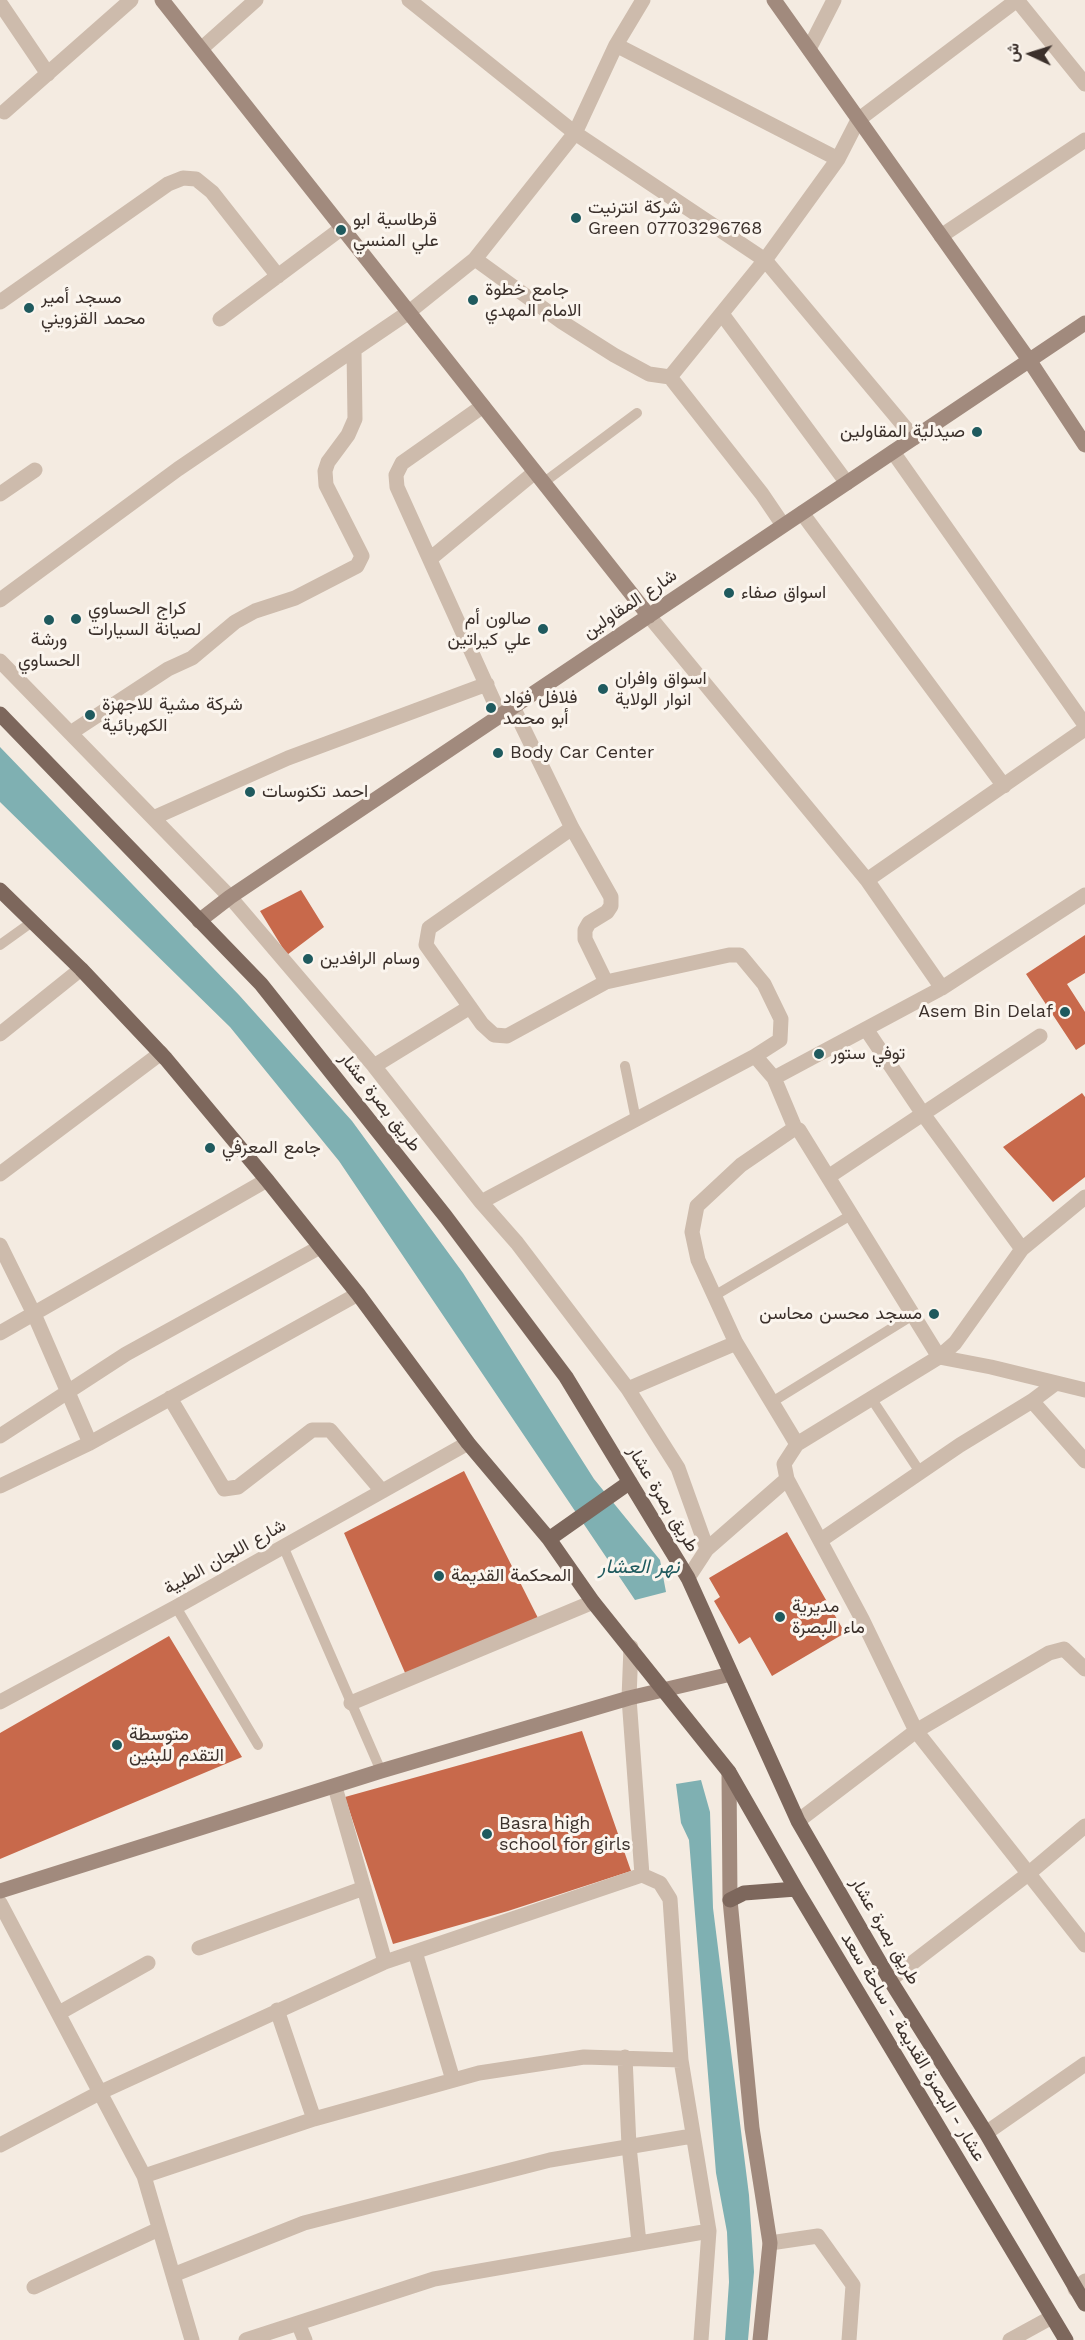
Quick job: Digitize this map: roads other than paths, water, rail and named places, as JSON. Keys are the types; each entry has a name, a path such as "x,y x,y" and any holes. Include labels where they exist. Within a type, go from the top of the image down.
{"main road":[{"name":"طريق بصرة عشار","path":"0,714 261,984 446,1218 566,1377 688,1578 798,1821 890,1980 1080,2285 1085,2304"},
{"name":"عشار - البصرة القديمة - ساحة سعد","path":"0,890 81,969 161,1053 267,1180 358,1294 468,1443 549,1539 593,1602 729,1772 796,1889 1066,2340"},
{"path":"549,1539 630,1482"},
{"path":"730,1900 744,1893 796,1889"}],"street":[{"path":"4,112 131,0"},
{"path":"162,0 649,616 867,880 942,988"},
{"path":"201,49 256,0"},
{"path":"409,0 575,133 765,260 914,438"},
{"path":"0,600 178,469 409,312 475,259 575,133 616,45 643,0"},
{"path":"774,0 1029,360 1085,445"},
{"path":"809,49 834,0"},
{"path":"670,377 765,260 838,159 858,120 1017,0 1085,84"},
{"path":"2,10 48,74"},
{"path":"616,45 838,159"},
{"path":"941,236 1085,140"},
{"path":"0,302 168,184 183,178 196,179 212,192 278,276"},
{"path":"220,319 342,228"},
{"path":"475,259 562,322 614,355 649,374 670,377 762,494 783,525"},
{"path":"722,314 847,483"},
{"name":"شارع المقاولين","path":"199,921 230,897 1085,323"},
{"path":"72,732 168,669 192,658 235,622 255,611 295,598 357,566 362,556 326,485 325,471 328,462 348,435 355,419 354,350"},
{"path":"483,406 402,463 396,475 397,488 487,684 506,711 610,897 611,906 607,912 589,923 585,930 585,939 606,982"},
{"path":"867,880 1085,727 893,452"},
{"path":"0,494 35,470"},
{"path":"430,559 539,477"},
{"path":"801,513 1004,786"},
{"path":"0,661 72,732 230,897 374,1066 481,1202 517,1243 628,1389 678,1468 707,1549"},
{"path":"153,818 288,758 487,684"},
{"path":"481,1202 755,1056 780,1040 781,1019 764,984 740,955 729,955 606,982 507,1036 494,1035 470,1007 426,945 429,928 572,828"},
{"path":"774,1078 942,988 1085,895"},
{"path":"0,1034 81,969"},
{"path":"374,1066 470,1007"},
{"path":"866,1029 923,1114 1022,1249"},
{"path":"828,1177 1040,1035"},
{"path":"0,1174 161,1053"},
{"path":"755,1056 774,1078 795,1128 800,1130 939,1357 1085,1390"},
{"path":"795,1128 741,1166 697,1206 692,1232 698,1260 736,1343 797,1444"},
{"path":"0,1333 267,1180"},
{"path":"1085,1197 1022,1249 955,1342 939,1357 797,1444 784,1464 787,1479 862,1619 915,1731 1085,1945"},
{"path":"0,1245 34,1314 90,1443"},
{"path":"0,1436 126,1354 320,1246"},
{"path":"0,1486 90,1443 358,1294"},
{"path":"628,1389 736,1343"},
{"path":"821,1540 1056,1383"},
{"path":"170,1398 224,1489 238,1487 312,1430 330,1430 382,1491"},
{"path":"1032,1401 1085,1461"},
{"name":"شارع اللجان الطبية","path":"0,1702 176,1607 468,1443"},
{"path":"688,1578 707,1549 787,1479"},
{"path":"351,1703 593,1602"},
{"path":"631,1647 629,1698 642,1875"},
{"path":"798,1821 915,1731 1049,1653 1064,1649 1083,1663"},
{"path":"0,1891 381,1771 629,1698 731,1674"},
{"path":"729,1772 730,1900 752,2128 770,2243 760,2340"},
{"path":"335,1787 385,1962"},
{"path":"890,1980 1028,1874 1085,1826"},
{"path":"0,2145 101,2092 385,1962 642,1875 660,1883 670,1899 681,2060 709,2231 701,2340"},
{"path":"199,1947 364,1888"},
{"path":"0,1903 144,2176 192,2340"},
{"path":"415,1952 453,2080"},
{"path":"59,2013 148,1963"},
{"path":"277,2010 314,2119"},
{"path":"144,2176 314,2119 479,2073 584,2057 681,2060"},
{"path":"625,2058 629,2146 639,2243"},
{"path":"986,2133 1085,2064"},
{"path":"173,2275 304,2223 550,2160 692,2136"},
{"path":"34,2286 159,2229"},
{"path":"246,2340 434,2279 709,2231"},
{"path":"770,2243 818,2236 853,2285 849,2340"},
{"path":"1010,2340 1052,2317"},
{"path":"298,2323 305,2340"}],"lane":[{"path":"539,477 637,413"},
{"path":"0,945 32,922"},
{"path":"625,1066 636,1120"},
{"path":"714,1296 851,1215"},
{"path":"772,1402 913,1315"},
{"path":"871,1398 920,1472"},
{"path":"283,1546 381,1771"},
{"path":"176,1607 258,1745"}],"water":[{"name":"نهر العشار","path":"0,747 239,995 352,1121 463,1273 594,1479 660,1560 666,1592 635,1600 339,1161 230,1027 0,802"},
{"path":"701,1780 710,1812 713,1908 749,2195 754,2272 748,2340 725,2340 729,2282 727,2232 716,2173 689,1840 681,1823 676,1784"}],"place":[{"name":"شركة انترنيت Green 07703296768","path":"576,218"},
{"name":"قرطاسية ابو علي المنسي","path":"341,230"},
{"name":"جامع خطوة الامام المهدي","path":"473,300"},
{"name":"مسجد أمير محمد القزويني","path":"29,308"},
{"name":"صيدلية المقاولين","path":"977,432"},
{"name":"اسواق صفاء","path":"729,593"},
{"name":"كراج الحساوي لصيانة السيارات","path":"76,619"},
{"name":"ورشة الحساوي","path":"49,620"},
{"name":"صالون أم علي كيراتين","path":"543,629"},
{"name":"اسواق وافران انوار الولاية","path":"603,689"},
{"name":"فلافل فواد أبو محمد","path":"491,708"},
{"name":"شركة مشية للاجهزة الكهربائية","path":"90,715"},
{"name":"Body Car Center","path":"498,753"},
{"name":"احمد تكنوسات","path":"250,792"},
{"name":"وسام الرافدين","path":"308,959"},
{"name":"Asem Bin Delaf","path":"1065,1012"},
{"name":"توفي ستور","path":"819,1054"},
{"name":"جامع المعرفي","path":"210,1148"},
{"name":"مسجد محسن محاسن","path":"934,1314"},
{"name":"المحكمة القديمة","path":"439,1576"},
{"name":"مديرية ماء البصرة","path":"780,1617"},
{"name":"متوسطة التقدم للبنين","path":"117,1745"},
{"name":"Basra high school for girls","path":"487,1834"}]}
